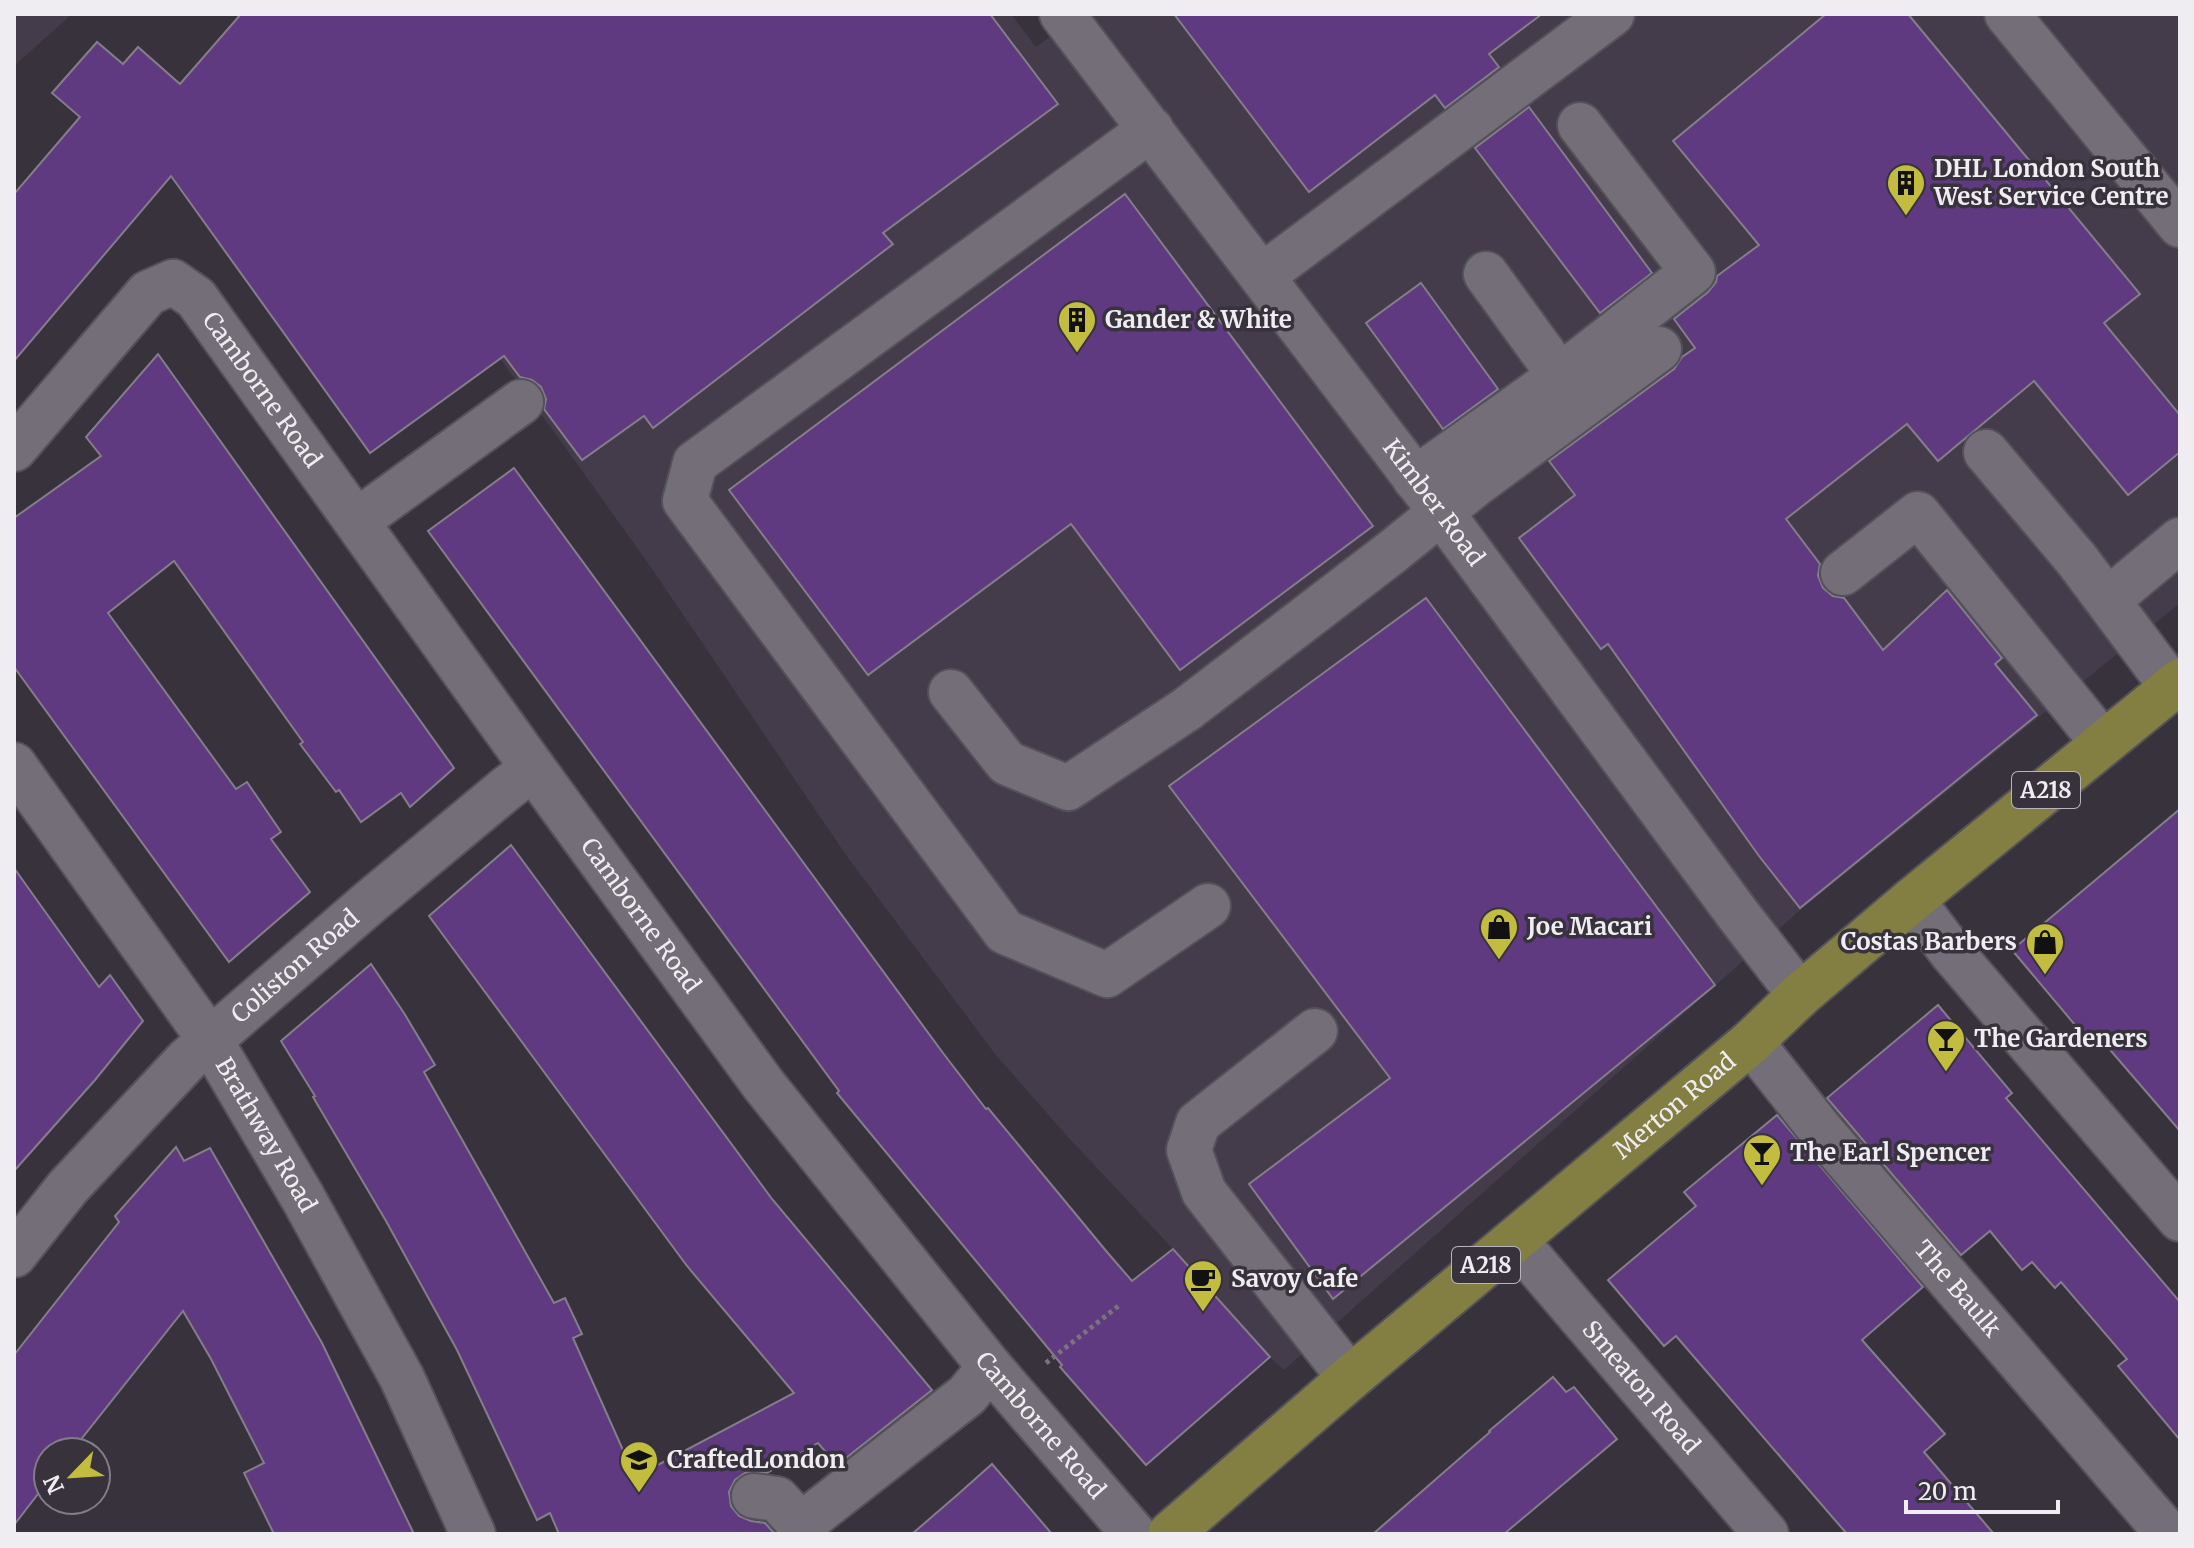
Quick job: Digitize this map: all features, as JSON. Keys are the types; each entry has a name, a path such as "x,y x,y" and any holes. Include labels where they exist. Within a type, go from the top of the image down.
{"main road":[{"name":"Merton Road","path":"1170,1534 1350,1378 1751,1042 1800,995 1912,900 2176,684"}],"street":[{"name":"Kimber Road","path":"1062,14 1428,496 1800,995"},
{"path":"1262,276 1612,14"},
{"path":"2007,14 2180,225"},
{"path":"951,692 1007,763 1068,788 1187,709 1392,552 1428,496 1560,376 1693,272 1580,125"},
{"path":"1151,129 695,463 685,501 1005,932 1107,975 1208,906"},
{"path":"1486,274 1560,376"},
{"name":"Camborne Road","path":"14,449 148,293 173,282 196,298 763,1084 1001,1379 1134,1534"},
{"path":"1428,496 1659,349"},
{"path":"357,521 521,402"},
{"path":"1986,452 2176,684"},
{"path":"1843,573 1918,514 2103,743"},
{"path":"2108,600 2180,540"},
{"name":"Brathway Road","path":"14,765 210,1040 303,1198 402,1378 473,1534"},
{"name":"Coliston Road","path":"14,1255 68,1187 187,1060 533,768"},
{"path":"1912,900 1952,953 2180,1219"},
{"path":"1315,1031 1198,1123 1189,1150 1204,1192 1350,1378"},
{"name":"The Baulk","path":"1751,1042 1819,1128 2168,1534"},
{"name":"Smeaton Road","path":"1515,1240 1766,1534"},
{"path":"754,1496 777,1499 801,1525 967,1395 1001,1379"}],"path":[{"path":"1001,1379 1121,1304"}],"shaded area":[{"path":"14,14 72,14 14,66"},
{"path":"234,14 1011,14 1036,47 1081,14 2180,14 2180,603 1798,912 1284,1370 995,1054 846,855 650,566 565,447 319,113"}],"building":[{"path":"241,14 990,14 1058,104 883,233 893,244 653,428 644,416 582,460 544,409 546,399 541,387 532,380 520,377 504,356 370,453 171,176 14,361 14,194 80,117 52,93 97,42 123,64 138,47 180,84"},
{"path":"1174,14 1542,14 1489,54 1499,67 1445,108 1435,95 1309,192"},
{"path":"1826,14 1908,14 2140,294 2104,323 2180,415 2180,452 2128,495 2034,381 1938,461 1907,424 1786,519 1820,564 1818,576 1823,588 1833,596 1844,598 1883,650 1947,590 2002,658 1995,664 2037,715 1800,908 1759,856 1608,644 1601,649 1519,538 1575,495 1549,461 1674,369 1682,357 1695,348 1674,319 1708,292 1717,276 1759,245 1673,141"},
{"path":"1529,107 1652,273 1600,313 1475,148"},
{"name":"Gander & White","path":"1125,194 1373,526 1180,670 1071,524 868,675 729,490"},
{"path":"1421,283 1498,389 1443,429 1366,323"},
{"path":"158,354 454,768 410,807 401,793 361,822 300,744 303,742 174,561 108,613 236,789 247,782 281,832 271,839 310,892 229,962 14,667 14,518 101,456 86,437"},
{"path":"514,468 943,1053 986,1109 1107,1252 1132,1281 1173,1249 1270,1357 1146,1465 1060,1367 1062,1365 837,1093 839,1091 428,531"},
{"name":"Joe Macari","path":"1426,598 1715,985 1333,1299 1249,1184 1390,1078 1169,786"},
{"path":"2180,809 2180,1131 2099,1037 2091,1044 2012,950"},
{"path":"511,845 772,1199 932,1390 837,1465 818,1443 767,1473 745,1473 735,1480 729,1492 731,1506 739,1516 765,1523 775,1534 559,1534 550,1513 537,1520 457,1350 281,1041 371,964 435,1065 424,1072 554,1303 565,1298 582,1334 573,1338 635,1477 794,1393 687,1266 429,916"},
{"path":"14,868 99,987 110,975 143,1021 14,1171"},
{"path":"1938,1005 2012,1093 2006,1098 2180,1302 2180,1440 2118,1366 2127,1359 2061,1282 2055,1288 2032,1262 2022,1270 1990,1231 1961,1255 1827,1098"},
{"path":"1777,1115 1923,1287 1862,1340 1945,1434 1924,1452 1994,1534 1847,1534 1676,1336 1664,1346 1608,1280 1696,1206 1684,1192"},
{"path":"176,1147 184,1161 210,1148 322,1343 414,1534 274,1534 244,1473 264,1463 183,1311 84,1436 32,1436 32,1502 14,1525 14,1355 119,1222 115,1216"},
{"path":"1553,1377 1566,1392 1574,1387 1617,1439 1504,1534 1373,1534 1489,1431"},
{"path":"992,1464 1052,1534 912,1534 956,1496"}],"place":[{"name":"DHL London South West Service Centre","path":"1906,217"},
{"name":"Gander & White","path":"1077,354"},
{"name":"Joe Macari","path":"1499,961"},
{"name":"Costas Barbers","path":"2045,976"},
{"name":"The Gardeners","path":"1946,1073"},
{"name":"The Earl Spencer","path":"1762,1187"},
{"name":"Savoy Cafe","path":"1203,1313"},
{"name":"CraftedLondon","path":"639,1494"}]}
